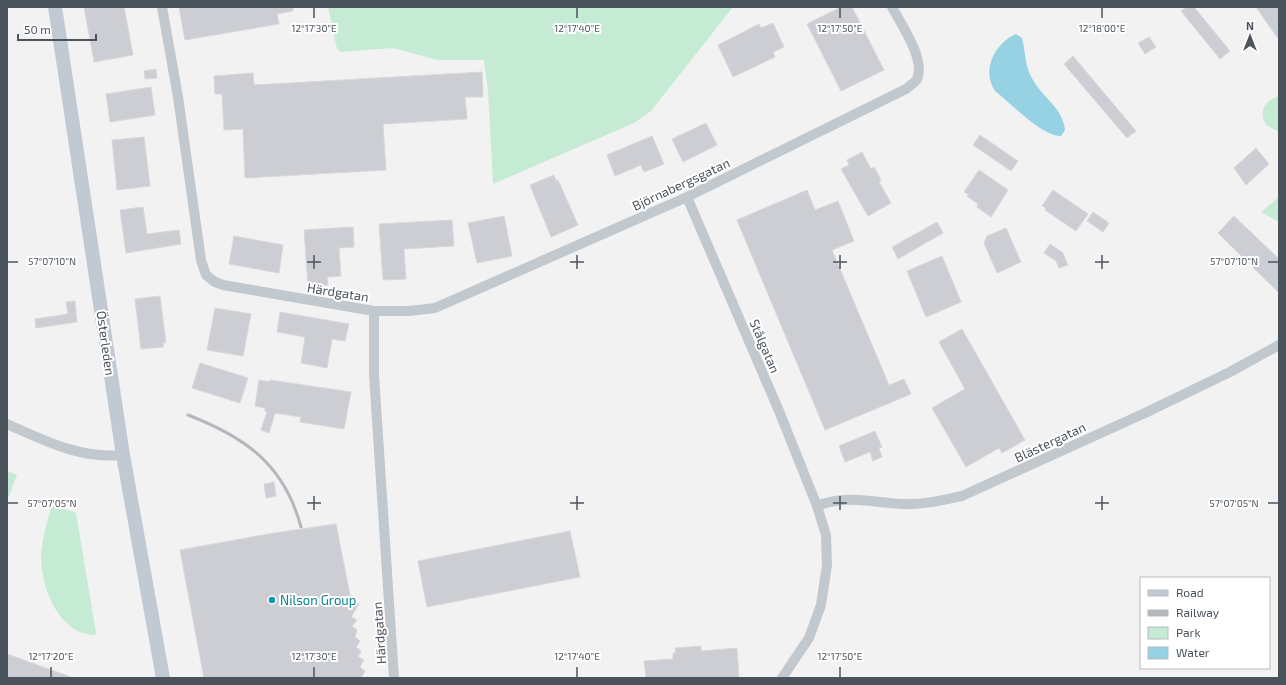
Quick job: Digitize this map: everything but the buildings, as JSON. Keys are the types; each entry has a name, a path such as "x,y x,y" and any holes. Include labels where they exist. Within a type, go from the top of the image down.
{"main road":[{"name":"Österleden","path":"55,7 123,455 163,678"}],"street":[{"name":"Härdgatan","path":"162,7 178,97 198,248 206,275 215,282 223,285 374,311 374,375 394,678"},
{"name":"Björnabergsgatan","path":"374,311 409,311 435,308 686,197 906,89 917,80 919,70 917,56 892,7"},
{"name":"Stålgatan","path":"686,197 779,411 817,506 826,535 828,553 826,583 821,605 809,638 782,678"},
{"name":"Blästergatan","path":"817,506 844,499 860,499 904,504 933,502 962,496 1159,406 1230,372 1279,346"},
{"path":"7,424 66,450 100,456 123,455"}],"green space":[{"path":"328,7 733,7 651,111 634,123 493,184 488,91 484,60 437,60 393,48 341,52 337,49"},
{"path":"1279,96 1279,132 1266,125 1263,111 1264,107 1270,100"},
{"path":"1279,197 1279,222 1261,212"},
{"path":"7,471 17,475 7,501"},
{"path":"52,505 76,513 96,633 94,635 82,633 71,627 62,618 49,596 42,571 41,552"}],"water":[{"path":"1016,34 1022,38 1030,75 1037,86 1061,115 1065,130 1061,136 1053,135 1036,125 995,91 991,83 989,74 990,66 996,50 1008,38"}],"railway":[{"path":"188,415 227,433 244,443 260,456 273,470 284,486 294,505 301,527"}],"place":[{"name":"Nilson Group","path":"272,600"}]}
